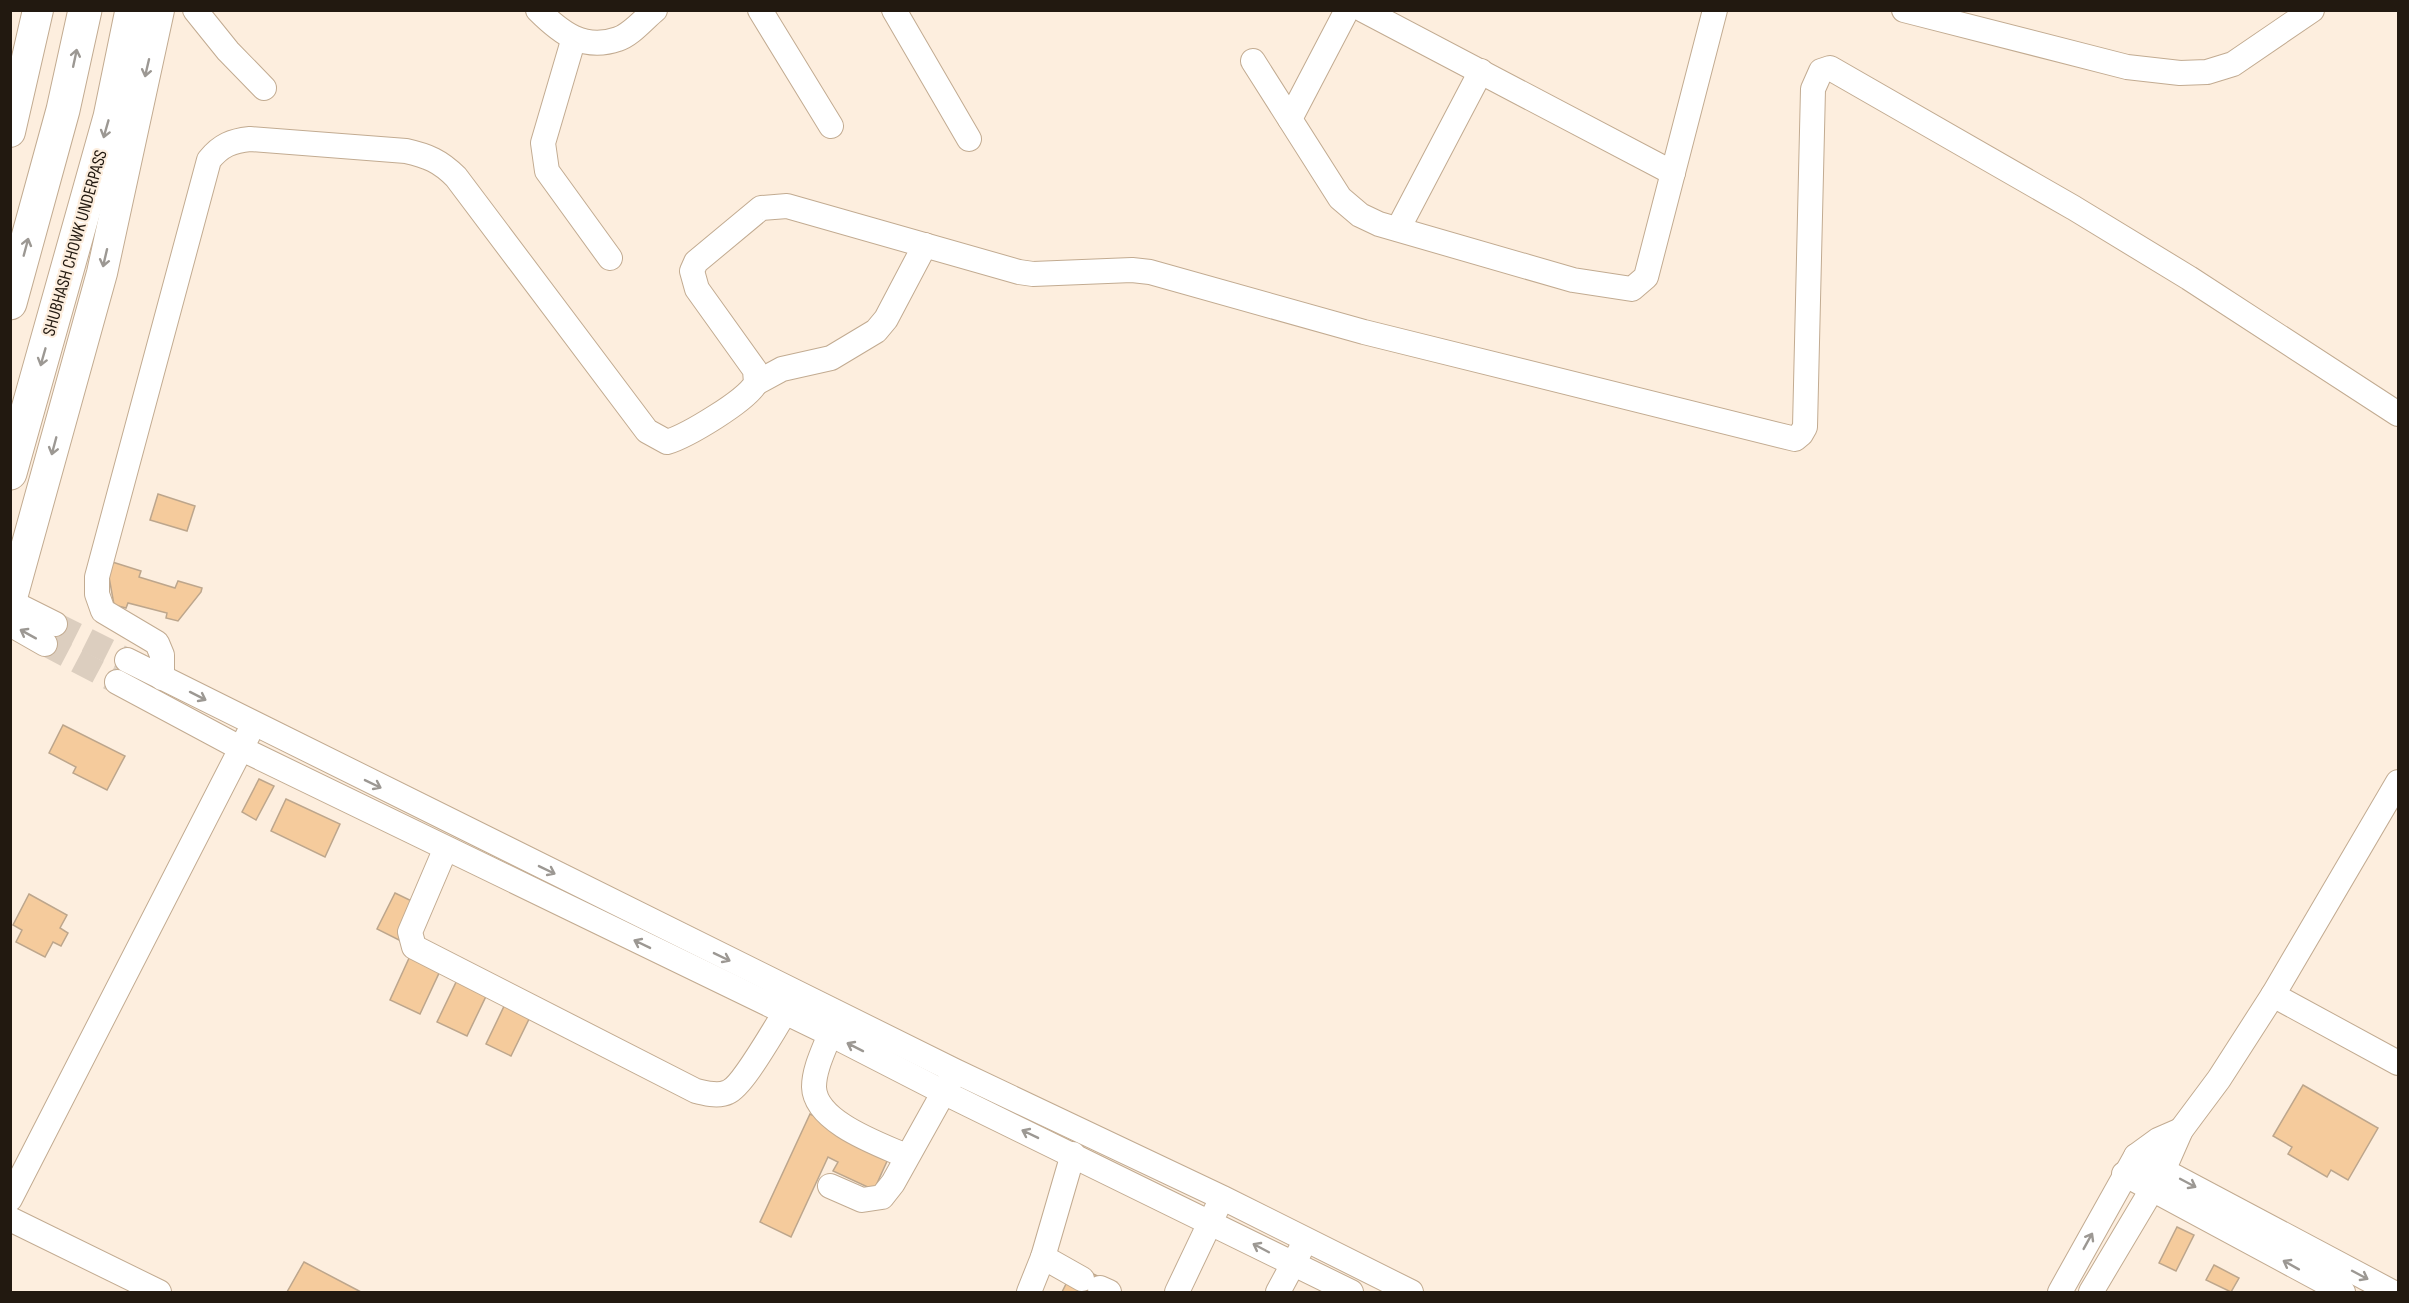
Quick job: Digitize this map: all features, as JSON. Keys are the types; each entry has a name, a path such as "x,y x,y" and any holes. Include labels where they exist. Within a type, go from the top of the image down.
{"highway":[{"path":"10,303 63,110 84,10"},
{"name":"SHUBHASH CHOWK UNDERPASS","path":"10,473 110,117 132,10"}],"main road":[{"path":"10,132 14,101 38,10"},
{"path":"11,603 102,273 159,10"}],"street":[{"path":"195,10 228,51 264,88"},
{"path":"538,10 573,41 602,42 619,39 656,10"},
{"path":"760,10 831,126"},
{"path":"894,10 969,139"},
{"path":"1290,119 1347,10"},
{"path":"1363,10 1673,173"},
{"path":"1253,61 1340,198 1360,215 1398,229 1573,280 1632,289 1646,277 1715,10"},
{"path":"1904,10 2127,67 2180,73 2206,72 2233,64 2312,10"},
{"path":"573,41 543,143 547,171 610,258"},
{"path":"756,383 754,370 697,290 692,271 696,262 754,213 772,205 787,206 1033,274 1132,270 1150,272 1364,332 1795,439 1804,427 1813,89 1815,80 1821,71 1830,68 2074,207 2398,414"},
{"path":"1398,229 1481,71"},
{"path":"162,678 162,655 157,643 103,611 97,594 97,577 209,160 218,148 233,141 250,139 406,152 427,156 442,163 456,177 654,437 667,442 684,437 744,396 756,383 782,369 831,358 876,331 890,312 925,245"},
{"path":"10,624 50,634 11,603"},
{"path":"127,660 955,1071 1223,1198 1410,1293"},
{"path":"117,682 242,749 445,850 830,1034 1351,1293"},
{"path":"10,1199 242,749 252,724"},
{"path":"2091,1293 2158,1180 2181,1130 2219,1079 2273,995 2396,792"},
{"path":"445,850 410,932 414,947 696,1091 712,1094 729,1092 744,1076 785,1013"},
{"path":"2273,995 2398,1063"},
{"path":"830,1034 817,1070 814,1087 818,1104 828,1115 854,1131 906,1156"},
{"path":"830,1186 862,1200 874,1201 882,1197 893,1183 955,1071"},
{"path":"2060,1293 2130,1165 2158,1140 2181,1130"},
{"path":"1029,1293 1043,1257 1073,1154"},
{"path":"2130,1165 2392,1293"},
{"path":"2158,1180 2343,1293"},
{"path":"1178,1293 1210,1221 1223,1198"},
{"path":"10,1219 159,1293"},
{"path":"1278,1293 1294,1265 1304,1240"},
{"path":"1043,1257 1097,1286"}],"building":[{"path":"158,494 195,506 187,531 150,520"},
{"path":"106,560 141,571 139,577 175,588 178,581 202,588 201,592 178,621 166,618 167,613 128,603 126,608 114,605"},
{"path":"63,725 125,756 107,790 73,773 76,767 49,753"},
{"path":"259,779 274,786 256,820 242,812"},
{"path":"286,799 340,824 325,857 271,831"},
{"path":"395,893 418,904 399,940 377,929"},
{"path":"29,894 67,915 60,928 68,933 61,946 53,942 45,957 16,942 22,930 13,925"},
{"path":"410,956 440,971 420,1014 390,1000"},
{"path":"459,976 489,990 467,1036 437,1022"},
{"path":"507,1000 532,1013 511,1056 486,1044"},
{"path":"2303,1085 2378,1128 2348,1180 2331,1170 2327,1177 2288,1154 2292,1147 2273,1136"},
{"path":"810,1114 841,1128 888,1159 874,1190 833,1171 838,1162 828,1157 791,1237 760,1222"},
{"path":"2177,1227 2194,1235 2176,1271 2159,1263"},
{"path":"304,1262 361,1292 287,1292"},
{"path":"2214,1265 2239,1278 2231,1292 2206,1280"},
{"path":"1087,1271 1104,1279 1098,1292 1062,1292 1067,1282"}],"tunnel":[{"path":"55,624 127,660"},
{"path":"45,644 117,682"}]}
